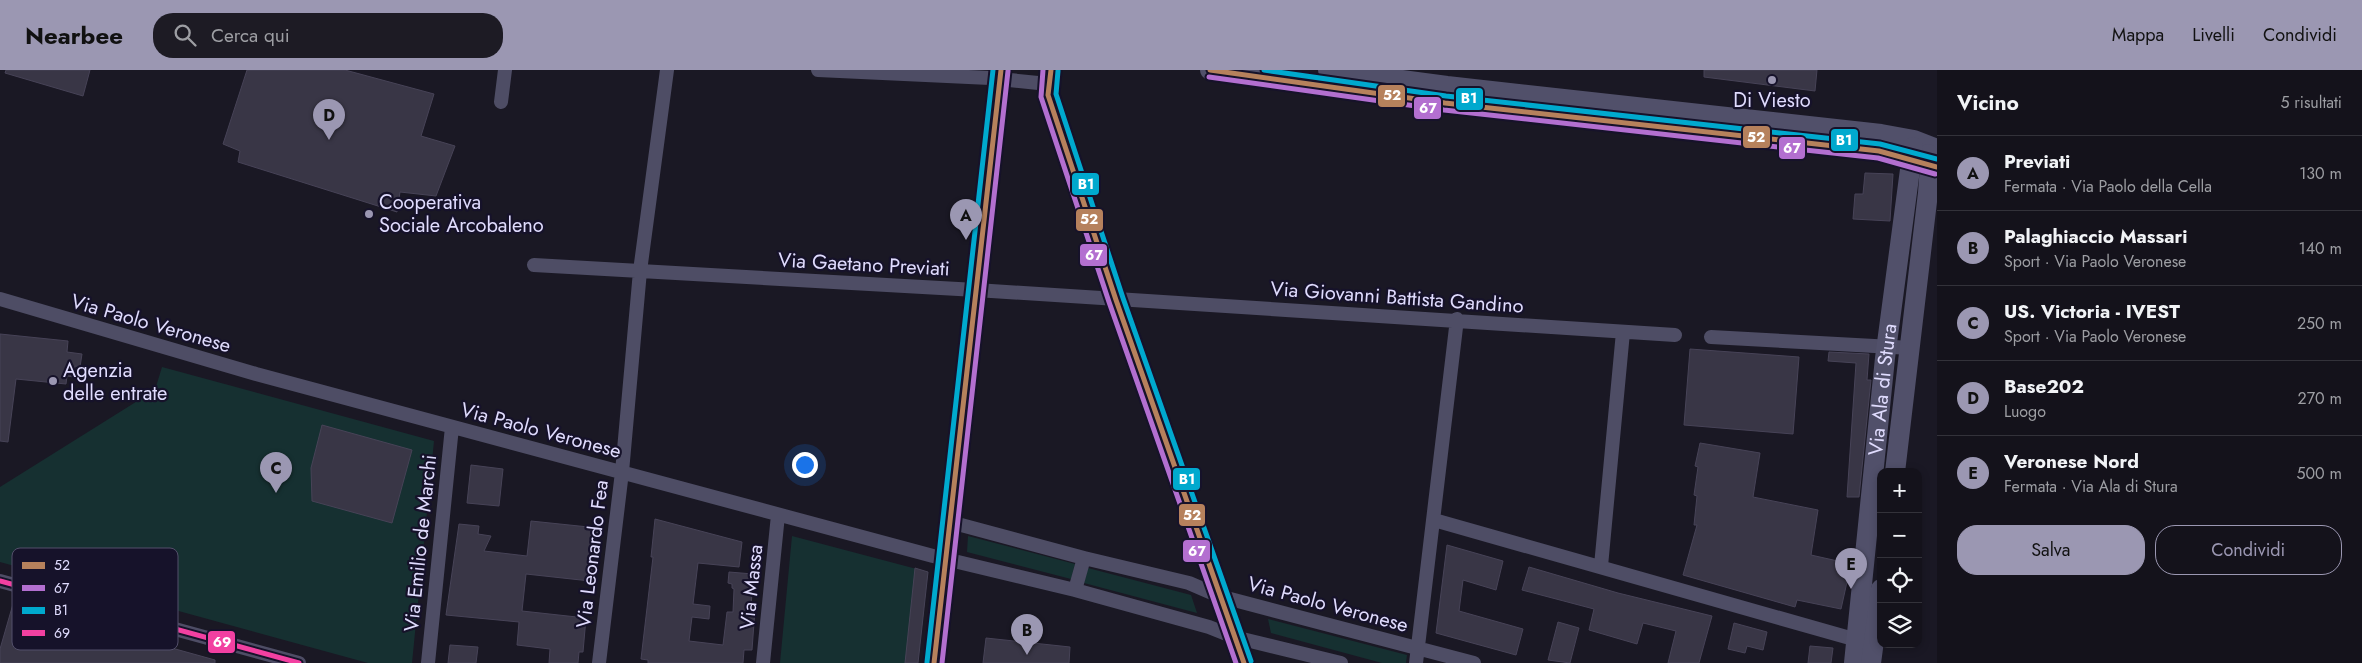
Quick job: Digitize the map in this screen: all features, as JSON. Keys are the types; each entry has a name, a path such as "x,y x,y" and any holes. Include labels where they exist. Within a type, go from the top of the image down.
{"main road":[{"path":"1210,70 1445,103 1879,151 1926,154"},
{"path":"1328,70 1447,86 1882,134 1926,154"},
{"name":"Via Ala di Stura","path":"1896,468 1911,348 1930,233 1926,154"},
{"name":"Via Ala di Stura","path":"1867,649 1887,345 1926,154"},
{"name":"Via Ala di Stura","path":"1854,663 1867,649 1878,603"}],"street":[{"path":"502,102 505,70"},
{"name":"Via Leonardo Fea","path":"599,663 622,472 640,271 667,70"},
{"path":"818,70 1000,74 1048,84"},
{"path":"1050,70 1048,95 1116,300 1244,663"},
{"path":"934,663 1000,74"},
{"path":"534,265 640,271"},
{"name":"Via Gaetano Previati","path":"640,271 1116,300"},
{"name":"Via Paolo Veronese","path":"0,299 178,352 452,427 946,559 1075,590 1209,627 1234,637 1341,663"},
{"name":"Via Giovanni Battista Gandino","path":"1116,300 1457,319 1675,335"},
{"name":"Via Paolo Veronese","path":"1416,663 1457,319"},
{"path":"1601,566 1623,332"},
{"path":"1711,337 1887,345 1911,348"},
{"name":"Via Emilio de Marchi","path":"428,663 452,427"},
{"name":"Via Massa","path":"763,663 778,514"},
{"path":"1434,520 1601,566 1867,649"},
{"name":"Via Paolo Veronese","path":"950,522 1084,558 1189,583 1219,596 1474,663"},
{"path":"1075,590 1084,558"},
{"path":"0,581 12,585"},
{"path":"178,633 262,658 299,663"},
{"path":"1287,663 1297,651"}],"green space":[{"path":"162,367 434,441 412,663 368,663 178,611 178,548 12,548 12,565 0,562 0,487 155,390"},
{"path":"792,536 928,572 918,663 780,663"},
{"path":"968,536 1075,564 1071,579 967,552"},
{"path":"1088,568 1191,595 1197,613 1084,583"},
{"path":"1268,619 1407,655 1406,663 1382,663 1271,633"}],"building":[{"path":"6,70 90,70 83,96 5,73"},
{"path":"247,70 345,70 434,94 421,136 455,146 436,196 400,192 397,212 238,162 240,151 223,144"},
{"name":"Di Viesto","path":"1704,70 1817,70 1815,91 1704,77"},
{"path":"1865,173 1893,174 1890,221 1853,219 1855,194 1863,194"},
{"name":"Agenzia delle entrate","path":"0,334 68,341 67,352 82,354 80,367 75,366 74,377 67,376 66,384 16,379 8,442 0,441"},
{"path":"1690,349 1799,357 1793,434 1684,425"},
{"path":"1829,352 1869,354 1867,380 1871,380 1859,497 1847,497 1856,363 1828,361"},
{"path":"322,425 412,450 392,523 312,501 311,468"},
{"path":"1700,443 1760,453 1753,497 1818,510 1811,555 1851,564 1841,609 1797,600 1795,607 1683,575 1697,525 1694,525 1697,496 1694,495 1698,467 1695,466"},
{"path":"471,465 503,469 499,506 467,503"},
{"path":"655,519 742,542 739,567 698,563 693,604 710,606 709,619 692,617 689,641 723,645 727,612 733,612 734,589 732,584 728,583 729,572 753,574 751,609 755,609 752,650 744,650 743,663 648,663 648,660 641,659 653,557 651,557"},
{"path":"531,521 598,528 590,581 526,574 522,611 586,618 583,652 579,652 578,663 549,663 550,649 517,645 519,622 446,615 459,524 479,526 478,534 491,536 484,551 527,556"},
{"path":"1447,545 1503,561 1496,590 1463,580 1459,611 1523,629 1516,655 1436,633"},
{"path":"1529,567 1618,593 1712,616 1699,663 1668,663 1676,631 1643,623 1637,644 1589,630 1594,609 1522,590"},
{"path":"915,568 928,572 918,663 905,663"},
{"path":"12,607 12,650 178,650 215,660 215,663 0,663 0,649"},
{"path":"1558,622 1579,628 1570,663 1548,660"},
{"path":"1734,623 1767,632 1763,650 1747,646 1745,653 1728,649"},
{"path":"986,638 1070,647 1069,663 983,663"},
{"path":"450,645 478,647 476,663 448,663"},
{"path":"1810,646 1833,648 1831,663 1808,663"}],"transit line":[{"name":"B1","path":"927,662 993,70"},
{"name":"52","path":"934,663 1001,70"},
{"name":"67","path":"1043,70 1041,97 1109,302 1236,663"},
{"name":"52","path":"1051,70 1048,95 1116,300 1244,663"},
{"name":"52","path":"1210,70 1445,103 1879,151 1937,167"},
{"name":"B1","path":"1264,70 1446,96 1880,144 1937,159"},
{"name":"67","path":"942,663 1008,71"},
{"name":"B1","path":"1058,71 1056,94 1123,298 1251,661"},
{"name":"67","path":"1209,77 1444,110 1878,158 1935,174"},
{"name":"69","path":"0,581 12,584"},
{"name":"69","path":"178,630 299,663"}],"place":[{"name":"Di Viesto","path":"1772,80"},
{"name":"Base202","path":"329,140"},
{"name":"Cooperativa Sociale Arcobaleno","path":"369,214"},
{"name":"Previati","path":"966,240"},
{"name":"Agenzia delle entrate","path":"53,381"},
{"name":"US. Victoria - IVEST","path":"276,493"},
{"name":"Veronese Nord","path":"1851,589"},
{"name":"Palaghiaccio Massari","path":"1027,655"}]}
